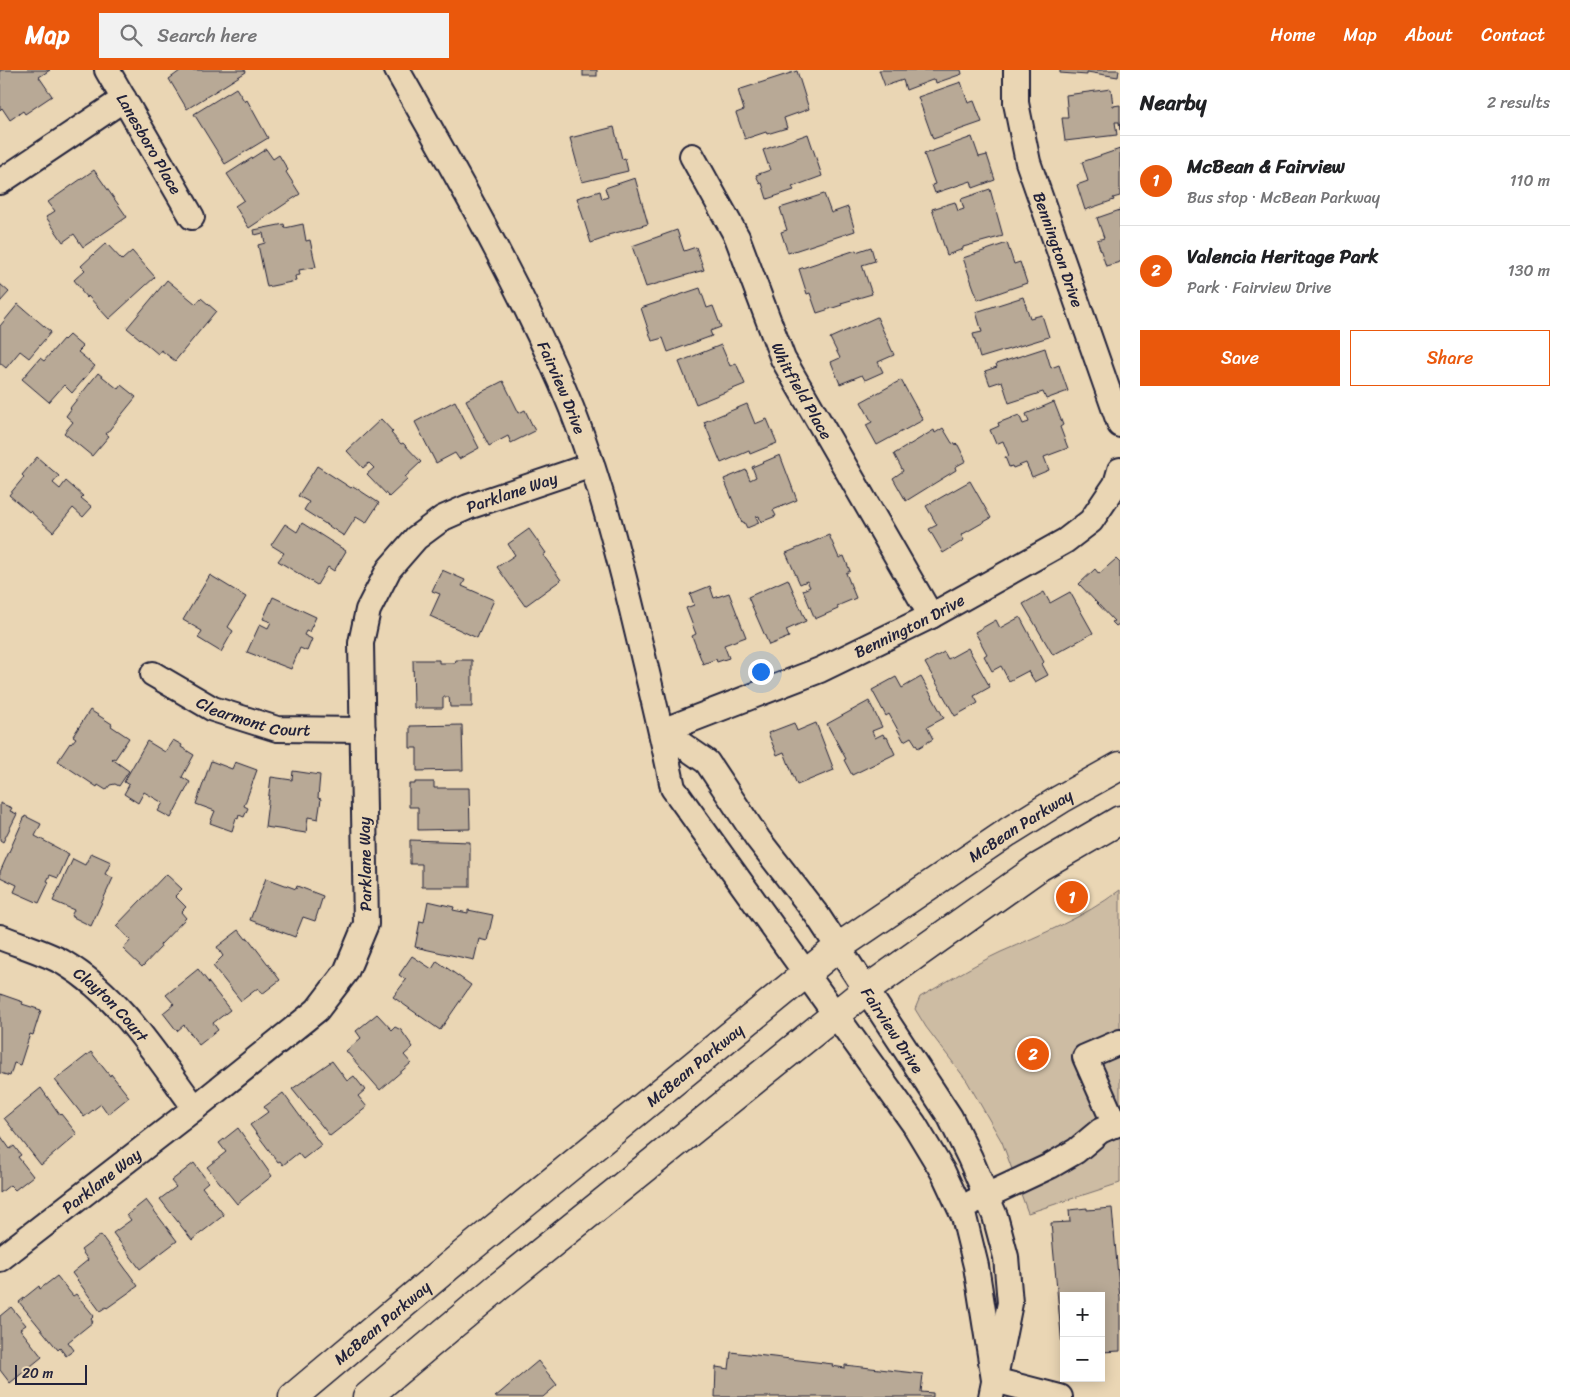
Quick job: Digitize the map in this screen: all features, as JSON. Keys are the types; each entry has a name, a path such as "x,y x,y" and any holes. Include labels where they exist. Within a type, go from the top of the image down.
{"main road":[{"name":"McBean Parkway","path":"293,1397 467,1251 837,948 1008,832 1060,799 1120,766"},
{"path":"366,1397 498,1287 866,990 1038,868 1120,820"}],"street":[{"name":"Lanesboro Place","path":"107,70 192,217"},
{"name":"Fairview Drive","path":"396,70 471,199 562,385 592,465 613,535 662,731 673,788 914,1124 943,1172 960,1208 976,1266 992,1389"},
{"name":"Bennington Drive","path":"1016,70 1016,103 1028,162 1120,425"},
{"path":"0,182 124,99"},
{"name":"Whitfield Place","path":"692,156 737,237 783,359 931,616"},
{"name":"Parklane Way","path":"0,1259 195,1108 317,1010 346,972 366,924 362,644 368,610 389,569 416,538 442,518 468,507 592,465"},
{"name":"Bennington Drive","path":"662,731 820,670 931,616 1065,541 1091,521 1116,484 1120,470"},
{"name":"Clearmont Court","path":"153,674 212,709 277,729 363,730"},
{"name":"Fairview Drive","path":"662,731 707,762 758,839 817,915 950,1117 987,1196 995,1216 1006,1257 1010,1303 992,1389"},
{"name":"Clayton Court","path":"0,937 64,963 97,987 126,1016 195,1108"},
{"path":"960,1208 1050,1166 1076,1151 1100,1130 1117,1124 1085,1056 1120,1042"},
{"path":"992,1389 1060,1397"}],"shaded area":[{"path":"1120,890 1120,1183 1028,1213 1002,1142 967,1081 926,1027 915,1009 920,997 991,957 1092,909"}],"building":[{"path":"0,70 50,70 39,77 52,96 25,114 23,111 10,120 2,108 0,110"},
{"path":"179,70 245,70 246,72 187,109 169,79"},
{"path":"583,70 597,70 597,76 583,76"},
{"path":"879,70 961,70 962,74 936,83 935,79 906,90 903,80 885,86"},
{"path":"1060,70 1119,70 1118,77 1087,72 1087,75 1060,73"},
{"path":"797,71 809,109 784,118 787,128 745,139 736,113 744,110 738,90"},
{"path":"961,82 968,103 974,101 982,122 933,139 918,97"},
{"path":"236,88 245,102 247,100 268,138 225,164 194,114"},
{"path":"1111,89 1113,106 1120,105 1120,130 1119,122 1115,122 1117,135 1065,141 1062,118 1068,118 1066,95"},
{"path":"614,127 622,159 625,158 628,171 582,182 570,138"},
{"path":"808,134 822,176 792,187 794,190 767,199 762,183 760,184 756,175 770,170 763,150"},
{"path":"972,137 979,157 987,155 995,180 973,188 971,181 935,193 932,185 935,184 924,154"},
{"path":"266,149 273,159 279,155 288,170 286,172 300,194 249,228 235,206 244,200 227,174"},
{"path":"1120,149 1120,196 1085,210 1077,185 1088,181 1082,162"},
{"path":"94,170 127,217 83,247 74,234 63,242 46,217 55,211 48,202"},
{"path":"635,178 648,224 608,235 608,237 591,243 577,198 600,191 602,199 608,197 605,188"},
{"path":"990,189 1003,236 963,247 963,249 947,255 932,209 955,202 958,211 964,209 961,199"},
{"path":"824,194 831,213 848,207 855,231 788,253 781,232 787,230 780,208"},
{"path":"1120,210 1120,262 1106,266 1097,240 1104,238 1097,218"},
{"path":"284,224 285,228 303,224 306,241 310,240 316,267 299,270 300,275 295,276 296,281 267,287 258,245 265,243 263,233 255,235 254,230"},
{"path":"677,230 684,251 696,247 704,270 646,287 632,246"},
{"path":"106,243 122,260 132,251 155,277 109,319 88,296 87,298 74,280 85,270 81,266"},
{"path":"1007,243 1014,264 1020,262 1027,283 978,300 963,258"},
{"path":"871,247 875,261 862,265 872,294 841,303 842,305 817,313 810,293 807,294 799,269 856,250 856,252"},
{"path":"167,280 196,304 201,298 216,311 175,361 161,350 158,354 127,328"},
{"path":"0,284 9,292 0,302"},
{"path":"700,288 707,308 713,306 721,327 710,331 712,336 668,352 663,338 652,341 641,308"},
{"path":"1023,297 1030,318 1042,315 1049,337 980,358 973,334 982,332 976,312"},
{"path":"18,304 51,332 29,358 20,351 6,368 0,363 0,326"},
{"path":"877,317 894,355 878,362 883,372 865,380 862,375 840,384 831,362 840,358 830,338"},
{"path":"69,335 83,347 78,352 95,366 72,393 64,385 49,402 22,379 40,358 44,361 63,339"},
{"path":"721,345 730,366 736,363 745,384 696,404 679,362"},
{"path":"1045,348 1051,368 1059,365 1068,391 1046,399 1043,392 1009,403 1002,381 990,385 985,371 997,367 996,364"},
{"path":"98,373 118,389 121,385 136,397 106,434 109,436 92,456 64,433 73,422 66,416 70,408"},
{"path":"901,380 923,420 877,445 866,425 872,422 861,402"},
{"path":"503,381 519,413 525,410 535,431 511,443 508,436 489,446 466,400"},
{"path":"455,401 479,448 459,459 455,453 436,463 415,422"},
{"path":"1054,402 1063,425 1060,427 1068,448 1044,457 1049,470 1032,477 1026,463 1013,468 1012,466 1009,467 1005,457 1009,456 1003,441 996,444 990,430 999,426 998,423 1019,415 1023,424 1029,422 1026,414"},
{"path":"747,404 755,424 767,419 777,443 750,454 749,451 721,463 704,422"},
{"path":"381,419 401,444 403,443 421,462 405,477 408,479 389,497 367,474 374,468 369,463 363,468 347,451"},
{"path":"943,428 952,443 958,445 966,461 955,467 956,470 906,501 893,478 903,471 894,454 934,430 935,433"},
{"path":"780,455 797,500 773,510 776,516 761,522 759,516 756,517 759,523 747,528 744,522 742,523 724,479 746,470 750,480 756,477 752,467"},
{"path":"37,457 59,476 53,483 60,489 66,481 92,507 83,517 73,508 53,532 9,495"},
{"path":"317,466 379,503 366,523 356,517 344,536 304,510 309,502 298,496"},
{"path":"970,481 991,518 961,535 964,540 943,553 929,529 937,525 926,506"},
{"path":"302,523 346,551 334,571 328,567 317,585 278,561 284,553 271,545 285,524 297,532"},
{"path":"529,529 546,553 543,555 561,580 525,606 497,567 515,555 508,544"},
{"path":"829,535 839,558 844,556 850,571 846,573 856,598 837,606 838,609 815,619 803,590 810,587 807,581 800,584 786,553"},
{"path":"1116,559 1120,563 1120,625 1116,626 1112,622 1114,621 1079,584 1095,569 1099,574"},
{"path":"442,570 465,580 462,586 494,600 477,638 430,616 440,594 432,591"},
{"path":"210,575 246,597 228,627 233,631 221,652 198,638 202,631 183,620"},
{"path":"788,579 806,621 786,630 789,637 769,645 748,597"},
{"path":"710,586 714,598 729,593 746,637 724,645 729,658 717,662 716,659 703,664 692,636 696,634 686,608 694,605 690,594"},
{"path":"1044,592 1050,603 1070,592 1093,633 1053,655 1023,604"},
{"path":"273,597 316,617 309,632 306,631 304,635 312,639 307,651 300,648 291,669 247,652 260,624 268,628 271,622 263,619"},
{"path":"1020,617 1044,662 1042,664 1048,675 1035,682 1028,671 1009,681 1001,666 992,671 984,656 987,654 975,632 996,620 1000,628"},
{"path":"968,648 990,687 974,696 978,703 955,716 925,663 944,652 948,659"},
{"path":"413,660 439,660 439,663 455,663 456,660 472,660 472,707 450,707 449,697 443,697 443,708 414,708"},
{"path":"896,677 902,688 921,677 944,718 927,727 933,739 918,748 911,737 904,741 889,714 886,716 872,690"},
{"path":"869,701 882,727 872,731 875,738 883,734 885,738 887,737 895,754 852,775 844,760 846,759 827,724"},
{"path":"90,710 129,738 115,759 112,759 129,771 119,786 115,784 110,785 106,790 98,785 97,787 58,761 70,743 76,738 73,736"},
{"path":"794,723 797,731 816,723 834,770 797,785 784,752 777,755 768,733"},
{"path":"462,725 463,770 417,771 417,748 410,748 410,726"},
{"path":"173,740 194,755 182,777 190,782 171,818 158,811 163,803 144,792 138,803 124,794 129,785 124,782 147,741 165,752"},
{"path":"211,761 232,769 235,762 257,770 244,806 248,808 244,817 239,815 238,819 236,818 232,831 210,823 215,811 196,804"},
{"path":"293,771 320,775 318,798 321,799 318,819 308,817 306,833 265,827 271,777 292,780"},
{"path":"415,782 434,782 434,788 469,788 470,829 418,830 418,807 409,807 409,784 415,784"},
{"path":"0,803 12,808 10,811 17,814 3,842 0,840"},
{"path":"25,816 41,824 35,836 69,854 58,878 50,875 47,881 49,882 39,903 14,892 17,885 0,877 0,872"},
{"path":"410,840 470,842 470,887 422,887 422,864 410,864"},
{"path":"91,853 111,862 105,874 113,878 91,926 71,916 74,910 53,901 73,859 85,865"},
{"path":"166,874 182,889 175,896 186,907 181,912 186,918 142,967 123,949 131,940 116,926"},
{"path":"266,878 296,889 297,886 323,896 315,921 303,917 295,937 250,920"},
{"path":"428,901 454,907 453,910 468,913 468,910 493,915 487,941 479,939 474,960 415,947 420,921 424,922"},
{"path":"239,930 246,939 248,938 280,980 262,994 258,988 241,1001 213,966 223,956 217,947"},
{"path":"412,956 432,969 437,961 471,985 440,1030 393,997 406,980 399,975"},
{"path":"198,969 230,1010 213,1023 218,1030 199,1045 184,1025 177,1031 163,1013 174,1004 166,995"},
{"path":"0,994 41,1010 33,1035 30,1034 20,1065 14,1063 10,1076 0,1073"},
{"path":"377,1014 392,1030 395,1027 401,1030 413,1047 404,1055 411,1063 380,1090 346,1051 361,1038 356,1031"},
{"path":"91,1052 129,1097 108,1114 101,1104 84,1117 55,1080"},
{"path":"332,1061 347,1081 354,1076 365,1090 358,1096 367,1107 330,1136 292,1089"},
{"path":"41,1088 60,1115 77,1134 41,1165 4,1118"},
{"path":"283,1093 321,1145 303,1159 298,1153 283,1165 280,1161 278,1162 250,1125 268,1112 264,1107"},
{"path":"238,1128 272,1176 237,1204 207,1167 226,1152 219,1143"},
{"path":"0,1135 10,1149 14,1146 21,1155 18,1157 33,1176 15,1190 10,1185 0,1193"},
{"path":"194,1163 208,1182 202,1187 224,1215 192,1240 160,1199 176,1187 171,1181"},
{"path":"146,1200 177,1241 140,1269 113,1233 131,1220 127,1215"},
{"path":"1112,1208 1120,1298 1120,1351 1105,1352 1105,1292 1060,1292 1060,1324 1051,1223 1070,1222 1069,1210"},
{"path":"101,1235 138,1286 100,1311 72,1273 88,1260 81,1250"},
{"path":"57,1276 73,1296 76,1294 94,1316 91,1319 93,1322 68,1342 74,1350 66,1356 60,1348 58,1350 19,1302 39,1286 40,1289"},
{"path":"11,1307 26,1325 20,1329 42,1357 10,1383 0,1370 0,1316"},
{"path":"731,1352 833,1364 832,1366 845,1368 845,1365 923,1374 921,1392 933,1393 933,1397 715,1397 716,1367 729,1369"},
{"path":"538,1361 557,1385 543,1397 495,1397"}],"place":[{"name":"McBean & Fairview","path":"1072,897"},
{"name":"Valencia Heritage Park","path":"1033,1054"}]}
